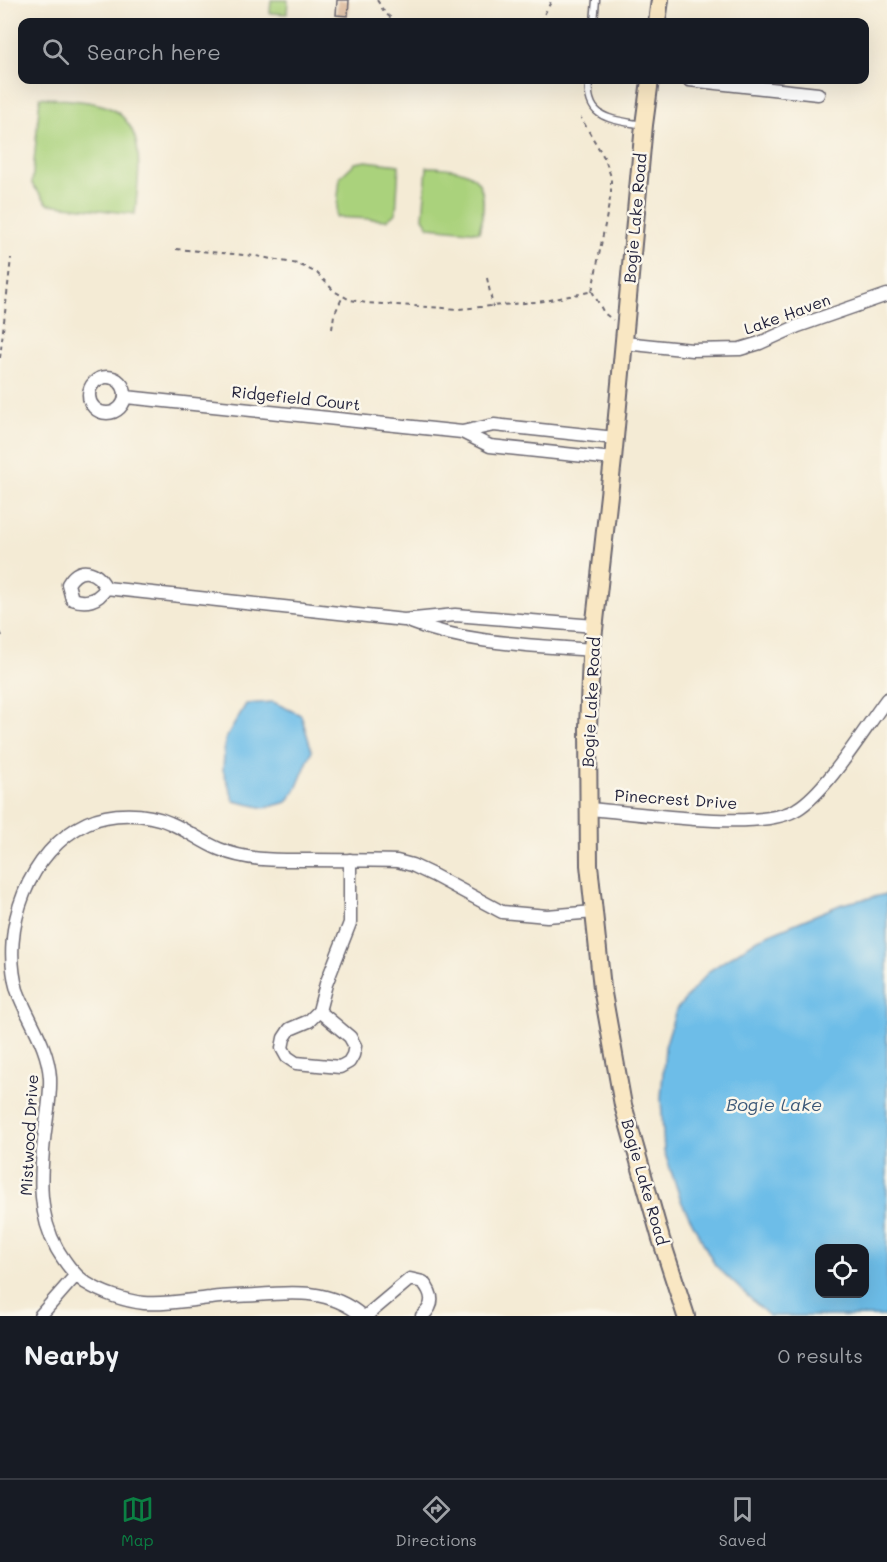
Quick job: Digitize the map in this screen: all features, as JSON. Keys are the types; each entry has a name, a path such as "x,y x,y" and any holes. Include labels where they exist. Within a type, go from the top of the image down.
{"main road":[{"path":"658,18 660,0"},
{"name":"Bogie Lake Road","path":"649,84 592,650 588,727 589,865 602,988 623,1105 661,1239 687,1316"}],"street":[{"path":"726,84 819,94"},
{"name":"Lake Haven","path":"624,337 692,350 740,349 887,295"},
{"name":"Ridgefield Court","path":"126,397 462,432 494,425 615,438"},
{"name":"Ridgefield Court","path":"462,432 490,446 613,459"},
{"path":"106,588 404,620 450,634 510,643 592,650"},
{"path":"404,620 455,615 595,626"},
{"path":"510,643 511,621"},
{"name":"Pinecrest Drive","path":"588,809 690,819 733,820 757,820 796,811 809,800 834,771 887,699"},
{"name":"Mistwood Drive","path":"364,1316 340,1302 317,1294 297,1292 146,1303 128,1301 88,1284 66,1264 50,1236 41,1202 44,1140 50,1092 48,1062 42,1042 17,989 12,970 10,945 16,911 27,883 45,854 59,841 89,822 127,815 169,822 219,849 246,858 275,861 397,861 412,865 502,912 547,916 594,912"},
{"path":"319,1011 350,1037 355,1046 349,1062 340,1067 296,1063 287,1057 282,1048 284,1038 291,1029 309,1021 319,1011 326,984 350,922 350,860"},
{"path":"40,1316 76,1275"},
{"path":"364,1316 410,1280 423,1282 431,1292 432,1302 422,1316"}],"lane":[{"path":"594,18 596,0"},
{"path":"589,84 591,107 599,114 610,119 644,125"}],"path":[{"path":"376,0 391,18"},
{"path":"542,18 552,0"},
{"path":"580,118 605,159 611,177 611,194 592,291 604,313 624,337"},
{"path":"176,249 256,256 298,264 317,273 334,291 350,300 367,303 459,309 572,297 592,291"},
{"path":"0,358 10,258"},
{"path":"487,278 493,307"},
{"path":"332,329 334,315 344,296"},
{"path":"0,632 2,636"}],"green space":[{"path":"271,0 288,0 287,14 270,13"},
{"path":"40,97 105,106 119,114 129,125 138,152 135,214 48,204 32,184"},
{"path":"366,161 399,165 396,213 387,220 336,217 340,177 355,163"},
{"path":"427,167 459,170 469,174 477,181 482,189 483,201 479,232 429,227 423,218"}],"water":[{"path":"273,702 301,715 312,751 296,789 287,802 265,808 234,801 223,770 225,740 246,704"},
{"name":"Bogie Lake","path":"887,894 887,1316 769,1316 715,1265 682,1203 664,1151 661,1098 665,1047 676,1010 709,971 758,939 842,904"}],"building":[{"path":"337,0 349,0 348,16 336,15"}]}
